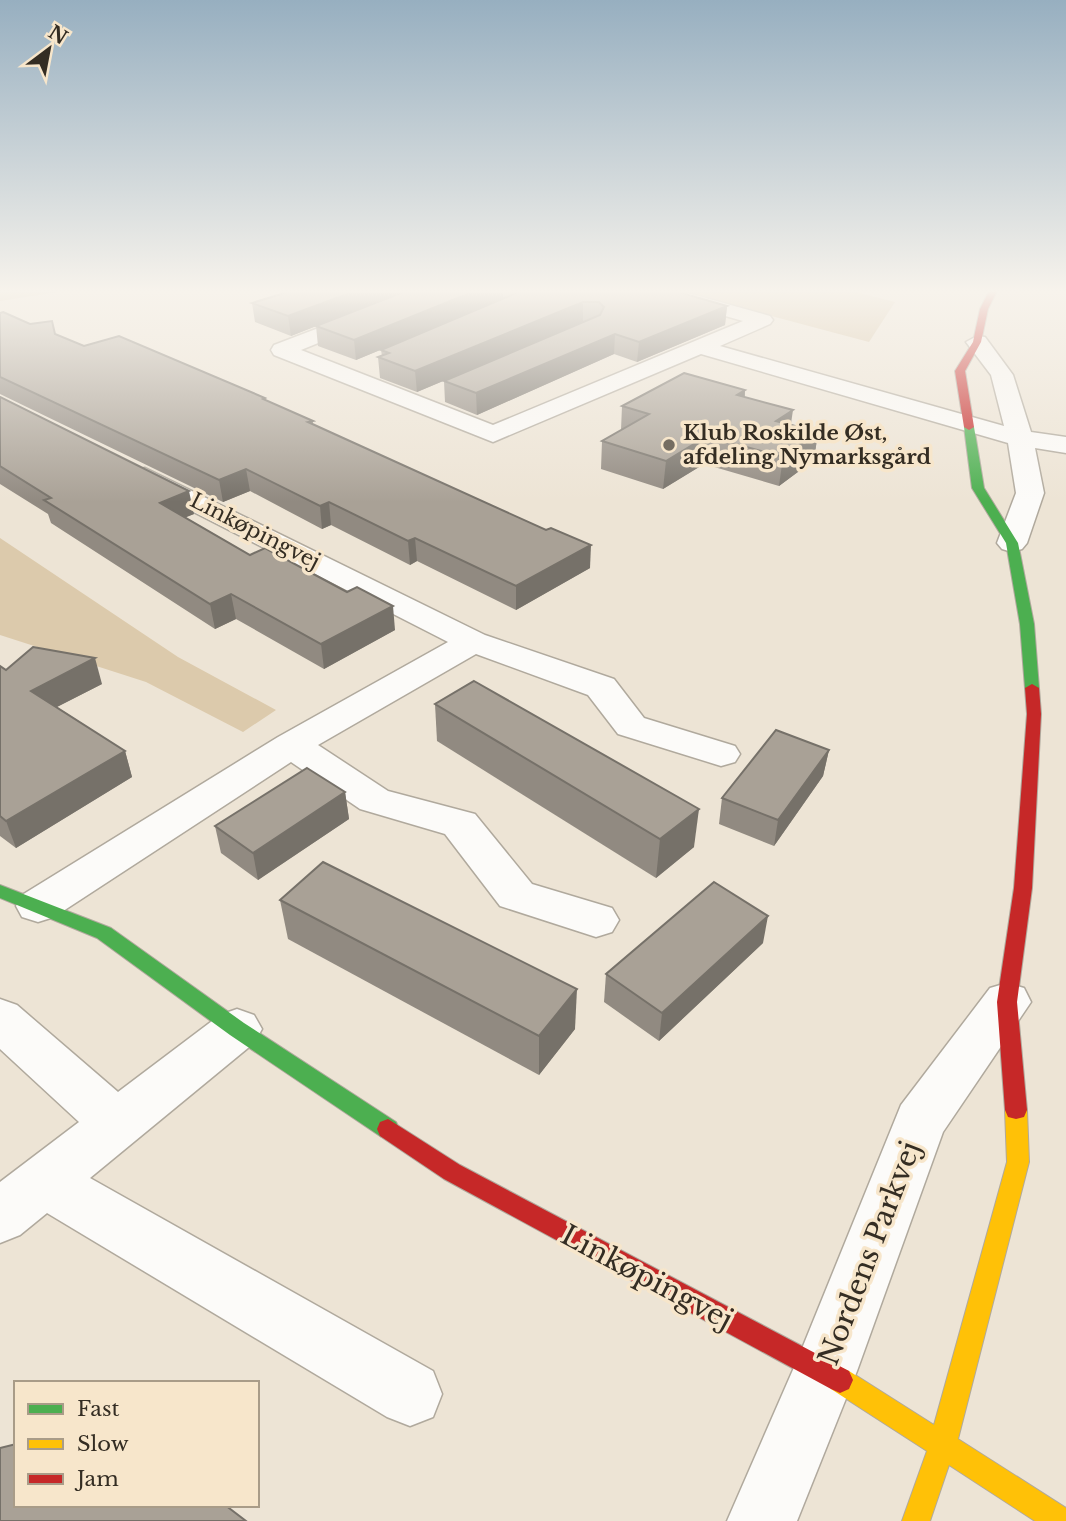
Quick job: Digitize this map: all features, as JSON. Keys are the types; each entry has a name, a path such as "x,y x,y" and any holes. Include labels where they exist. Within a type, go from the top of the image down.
{"street":[{"path":"306,360 493,434 664,360"},
{"path":"743,360 1020,438 1066,445"},
{"name":"Nordens Parkvej","path":"916,1521 943,1443 1018,1162 1015,1083 1007,1002 1023,888 1034,714 1027,624 1012,543 978,488 960,371 966,360"},
{"path":"991,360 1002,375 1020,438 1030,493 1012,543"},
{"path":"345,376 370,365"},
{"path":"416,404 441,393"},
{"name":"Linkøpingvej","path":"122,464 473,642 601,687 631,726 721,754"},
{"path":"38,906 291,745 473,642"},
{"path":"291,745 374,800 460,824 516,895 596,920"},
{"name":"Linkøpingvej","path":"0,891 104,933 237,1029 453,1172 825,1370 943,1443 1061,1521"},
{"name":"Nordens Parkvej","path":"762,1521 825,1370 920,1121 1007,1002"},
{"path":"0,1019 118,1125"},
{"path":"0,1216 237,1029"},
{"path":"46,1182 410,1394"}],"shaded area":[{"path":"0,538 178,657 276,710 243,732 146,682 0,635"}],"building":[{"path":"0,360 175,360 265,398 263,399 313,421 308,422 546,530 551,528 591,545 516,586 415,538 408,541 329,502 320,506 246,469 219,480 0,377"},
{"path":"386,360 442,360 415,371"},
{"path":"494,360 554,360 476,393 444,381"},
{"path":"684,373 745,390 737,395 793,410 776,421 818,432 783,457 707,436 666,461 602,441 649,414 622,406"},
{"path":"0,397 189,491 160,503 250,555 265,548 347,592 357,587 393,606 321,644 231,594 210,604 44,500 51,498 0,466"},
{"path":"33,647 95,658 31,691 125,751 6,821 0,816 0,666 6,670"},
{"path":"474,681 699,809 660,839 435,704"},
{"path":"776,730 829,750 778,820 722,798"},
{"path":"307,768 345,792 253,853 215,826"},
{"path":"323,862 577,989 539,1036 280,900"},
{"path":"714,882 768,916 662,1013 606,974"},
{"path":"14,1444 14,1507 228,1507 246,1521 0,1521 0,1448"}],"traffic: fast":[{"path":"969,427 978,488 1012,543 1027,624 1032,688"},
{"path":"0,891 104,933 237,1029 388,1129"}],"traffic: slow":[{"path":"916,1521 943,1443 1018,1162 1016,1110"},
{"path":"840,1380 1061,1521"}],"traffic: jam":[{"path":"966,360 960,371 969,427"},
{"path":"1016,1110 1007,1002 1023,888 1034,714 1032,688"},
{"path":"388,1129 452,1172 840,1380"}],"place":[{"name":"Klub Roskilde Øst, afdeling Nymarksgård","path":"669,445"}]}
